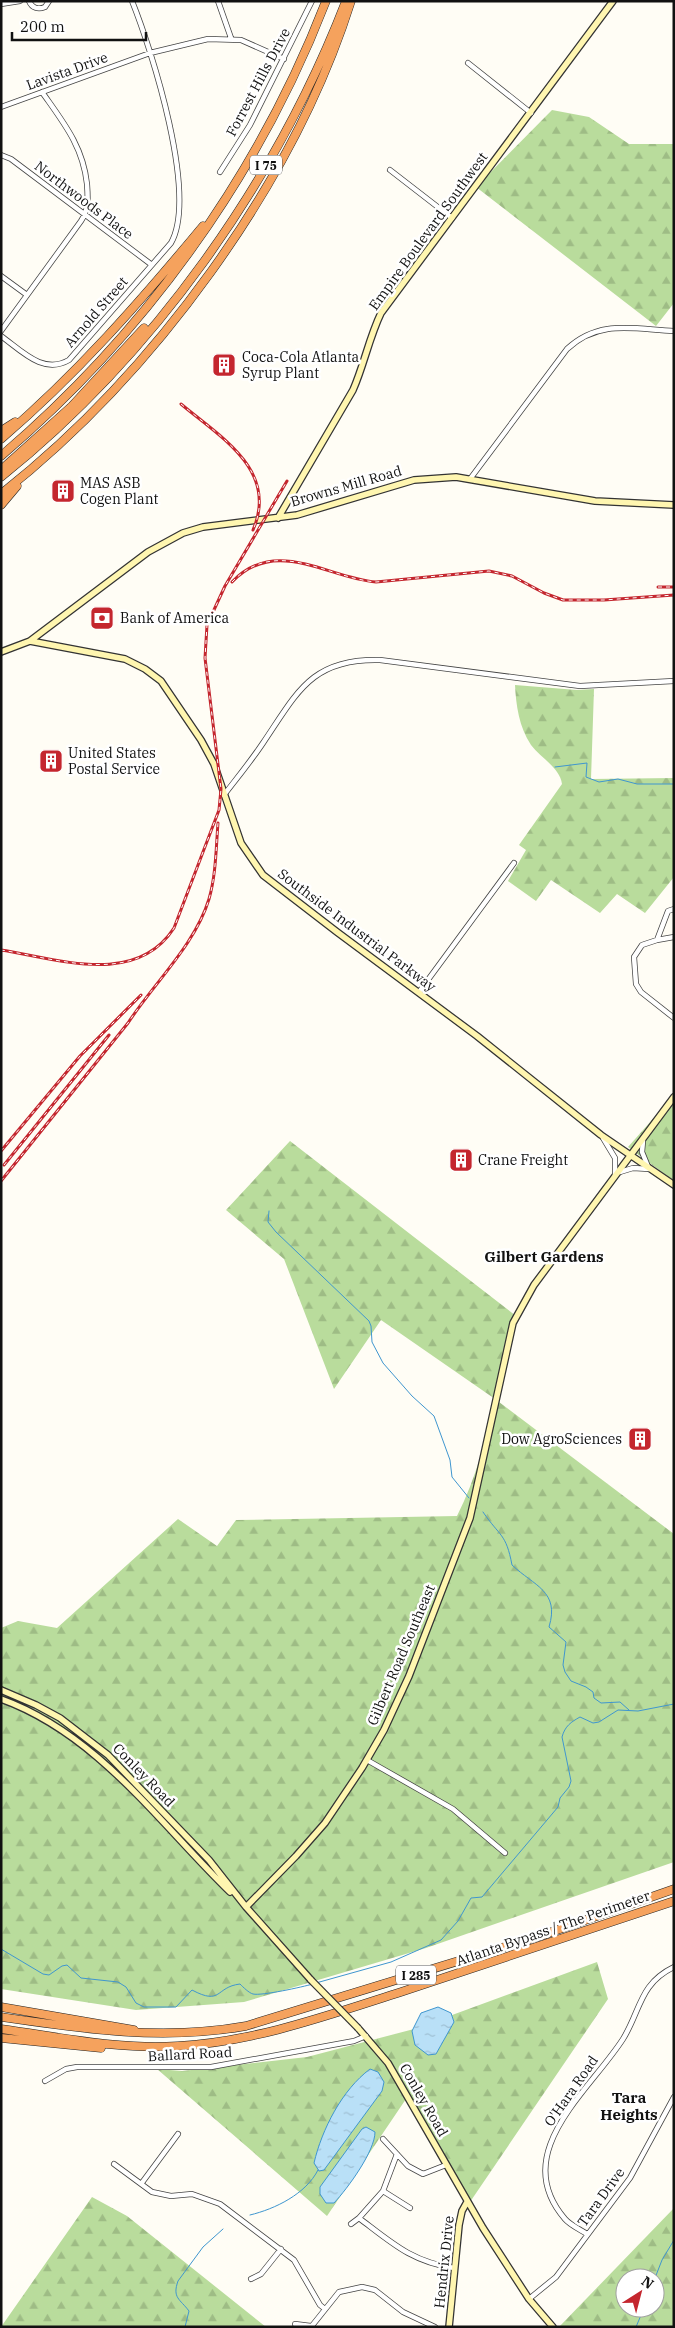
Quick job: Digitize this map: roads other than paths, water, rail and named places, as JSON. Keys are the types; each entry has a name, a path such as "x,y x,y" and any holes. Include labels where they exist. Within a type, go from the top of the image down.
{"highway":[{"name":"I 75","path":"1,456 55,408 132,327 168,282 253,154 281,103 326,1"},
{"name":"I 75","path":"1,477 78,408 162,315 223,232 268,163 304,97 346,1"},
{"path":"1,494 78,426 143,358 214,266 259,197 306,112 336,45 351,1"},
{"path":"1,439 41,403 115,329 222,203"},
{"path":"1,470 72,406 150,321 162,315"},
{"path":"1,431 41,403"},
{"path":"1,505 38,463"},
{"name":"Atlanta Bypass / The Perimeter","path":"1,2017 98,2031 153,2034 227,2029 269,2020 540,1936 674,1889"},
{"name":"Atlanta Bypass / The Perimeter","path":"1,2029 130,2046 205,2044 275,2030 531,1950 674,1901"},
{"path":"1,2007 117,2026 153,2034"},
{"path":"1,2038 82,2047 130,2046"}],"street":[{"path":"1,4 20,1"},
{"path":"28,1 31,6 38,9 45,7 49,1"},
{"path":"132,1 150,53 173,141 179,200 179,223 176,234 152,265"},
{"path":"218,1 230,38"},
{"name":"Forrest Hills Drive","path":"220,172 250,125 312,1"},
{"name":"Empire Boulevard Southwest","path":"278,518 353,390 362,368 372,333 381,314 614,1"},
{"name":"Lavista Drive","path":"1,107 150,53 208,39 230,38 250,43 284,59"},
{"path":"468,63 531,113"},
{"path":"1,331 85,215 88,198 83,158 67,129 42,92"},
{"name":"Northwoods Place","path":"1,155 11,159 152,265"},
{"path":"390,170 452,218"},
{"name":"Arnold Street","path":"1,336 39,363 52,366 64,364 74,356 152,265"},
{"path":"1,276 27,295"},
{"path":"470,479 567,349 578,339 590,332 612,328 674,331"},
{"name":"Browns Mill Road","path":"1,652 30,641 165,541 202,527 278,518 316,510 414,480 442,477 470,479 548,495 595,501 674,506"},
{"name":"Southside Industrial Parkway","path":"30,641 125,659 138,664 153,674 168,690 201,740 214,764 241,843 264,875 477,1036 601,1135 674,1185"},
{"path":"224,796 263,744 299,690 321,672 347,662 380,660 580,686 674,681"},
{"path":"419,992 514,863"},
{"path":"657,940 668,911 674,909"},
{"path":"674,937 642,945 634,957 636,984 641,992 674,1018"},
{"name":"Gilbert Road Southeast","path":"246,1907 309,1842 339,1803 367,1760 403,1690 470,1518 503,1353 513,1323 528,1295 674,1097"},
{"name":"Southside Industrial Parkway","path":"601,1135 615,1158 615,1176"},
{"path":"615,1176 623,1170 630,1168 649,1169 642,1152 644,1138"},
{"name":"Conley Road","path":"1,1690 36,1704 60,1718 96,1744 209,1860 246,1907 311,1980 366,2036 392,2070 467,2202 529,2299 553,2327"},
{"name":"Conley Road","path":"1,1699 42,1717 77,1740 116,1775 201,1864 246,1907"},
{"path":"367,1760 453,1809 505,1853"},
{"name":"O'Hara Road","path":"587,2234 566,2220 546,2185 545,2166 550,2140 564,2116 623,2039 646,1989 659,1974 674,1967"},
{"name":"Ballard Road","path":"45,2081 66,2069 77,2067 211,2067 344,2043 366,2036"},
{"name":"Tara Drive","path":"529,2299 556,2276 630,2178 674,2097"},
{"path":"141,2184 178,2134"},
{"path":"383,2139 408,2166 423,2174 446,2165"},
{"path":"350,2224 359,2218 383,2191 397,2154"},
{"path":"114,2164 152,2192 161,2195 192,2194 220,2204 294,2260 320,2305 325,2309"},
{"path":"383,2191 410,2208"},
{"name":"Hendrix Drive","path":"449,2327 460,2218 467,2202"},
{"path":"359,2218 416,2259 434,2265 454,2268"},
{"path":"251,2279 261,2274 280,2250"},
{"path":"295,2324 311,2326 339,2292 362,2287 375,2290 403,2312 435,2327"}],"water":[{"path":"438,2007 451,2013 454,2022 436,2054 428,2055 415,2045 412,2031 421,2013"},
{"path":"370,2069 378,2072 384,2082 382,2091 324,2170 319,2171 314,2163 322,2137 334,2111 351,2088"},
{"path":"366,2127 375,2132 371,2149 366,2159 334,2203 326,2203 320,2194 320,2187 362,2129"}],"waterway":[{"path":"555,767 587,763 586,777 599,782 618,779 637,784 674,784"},
{"path":"269,1211 268,1222 276,1232 369,1321 372,1342 383,1363 412,1396 434,1416 450,1460 452,1477 469,1498"},
{"path":"483,1512 505,1541 512,1565 543,1590 548,1597 551,1605 549,1627 566,1642 563,1665 571,1681 593,1692 594,1698 601,1703 620,1702 629,1710"},
{"path":"316,1983 391,1962 441,1940 458,1921 471,1898 482,1897 558,1807 560,1798 569,1787 571,1781 562,1737 571,1723 580,1717 593,1723 599,1722 618,1710 638,1711 674,1704"},
{"path":"1,1949 43,1974 49,1975 62,1966 67,1965 81,1978 118,1982 126,1987 136,2003 144,2007 176,2007 192,1990 214,1996 226,1988 240,1984 253,1994 265,1994 313,1984"},
{"path":"250,2215 269,2209 289,2199 306,2186 318,2170"},
{"path":"185,2327 189,2311 176,2295 178,2281 203,2247 223,2229"},
{"path":"659,2268 674,2240"},
{"path":"636,2327 640,2318"}],"railway":[{"path":"181,404 228,443 252,472 258,490 259,509 253,530"},
{"path":"1,950 71,963 118,963 139,958 158,946 174,928 219,810 221,789 205,658 207,625 225,586 287,481"},
{"path":"232,582 249,569 266,562 284,561 302,563 358,579 376,582 489,571 512,576 544,593 563,600 604,600 674,595"},
{"path":"658,587 674,587"},
{"path":"1,1181 128,1023 194,932 203,916 213,881 218,823"},
{"path":"1,1151 80,1056 141,995"},
{"path":"4,1165 109,1035"}],"place":[{"name":"Coca-Cola Atlanta Syrup Plant","path":"224,365"},
{"name":"MAS ASB Cogen Plant","path":"63,491"},
{"name":"Bank of America","path":"102,618"},
{"name":"United States Postal Service","path":"51,761"},
{"name":"Crane Freight","path":"461,1160"},
{"name":"Dow AgroSciences","path":"640,1439"}],"district":[{"name":"Gilbert Gardens","path":"544,1256"},
{"name":"Tara Heights","path":"629,2106"}]}
